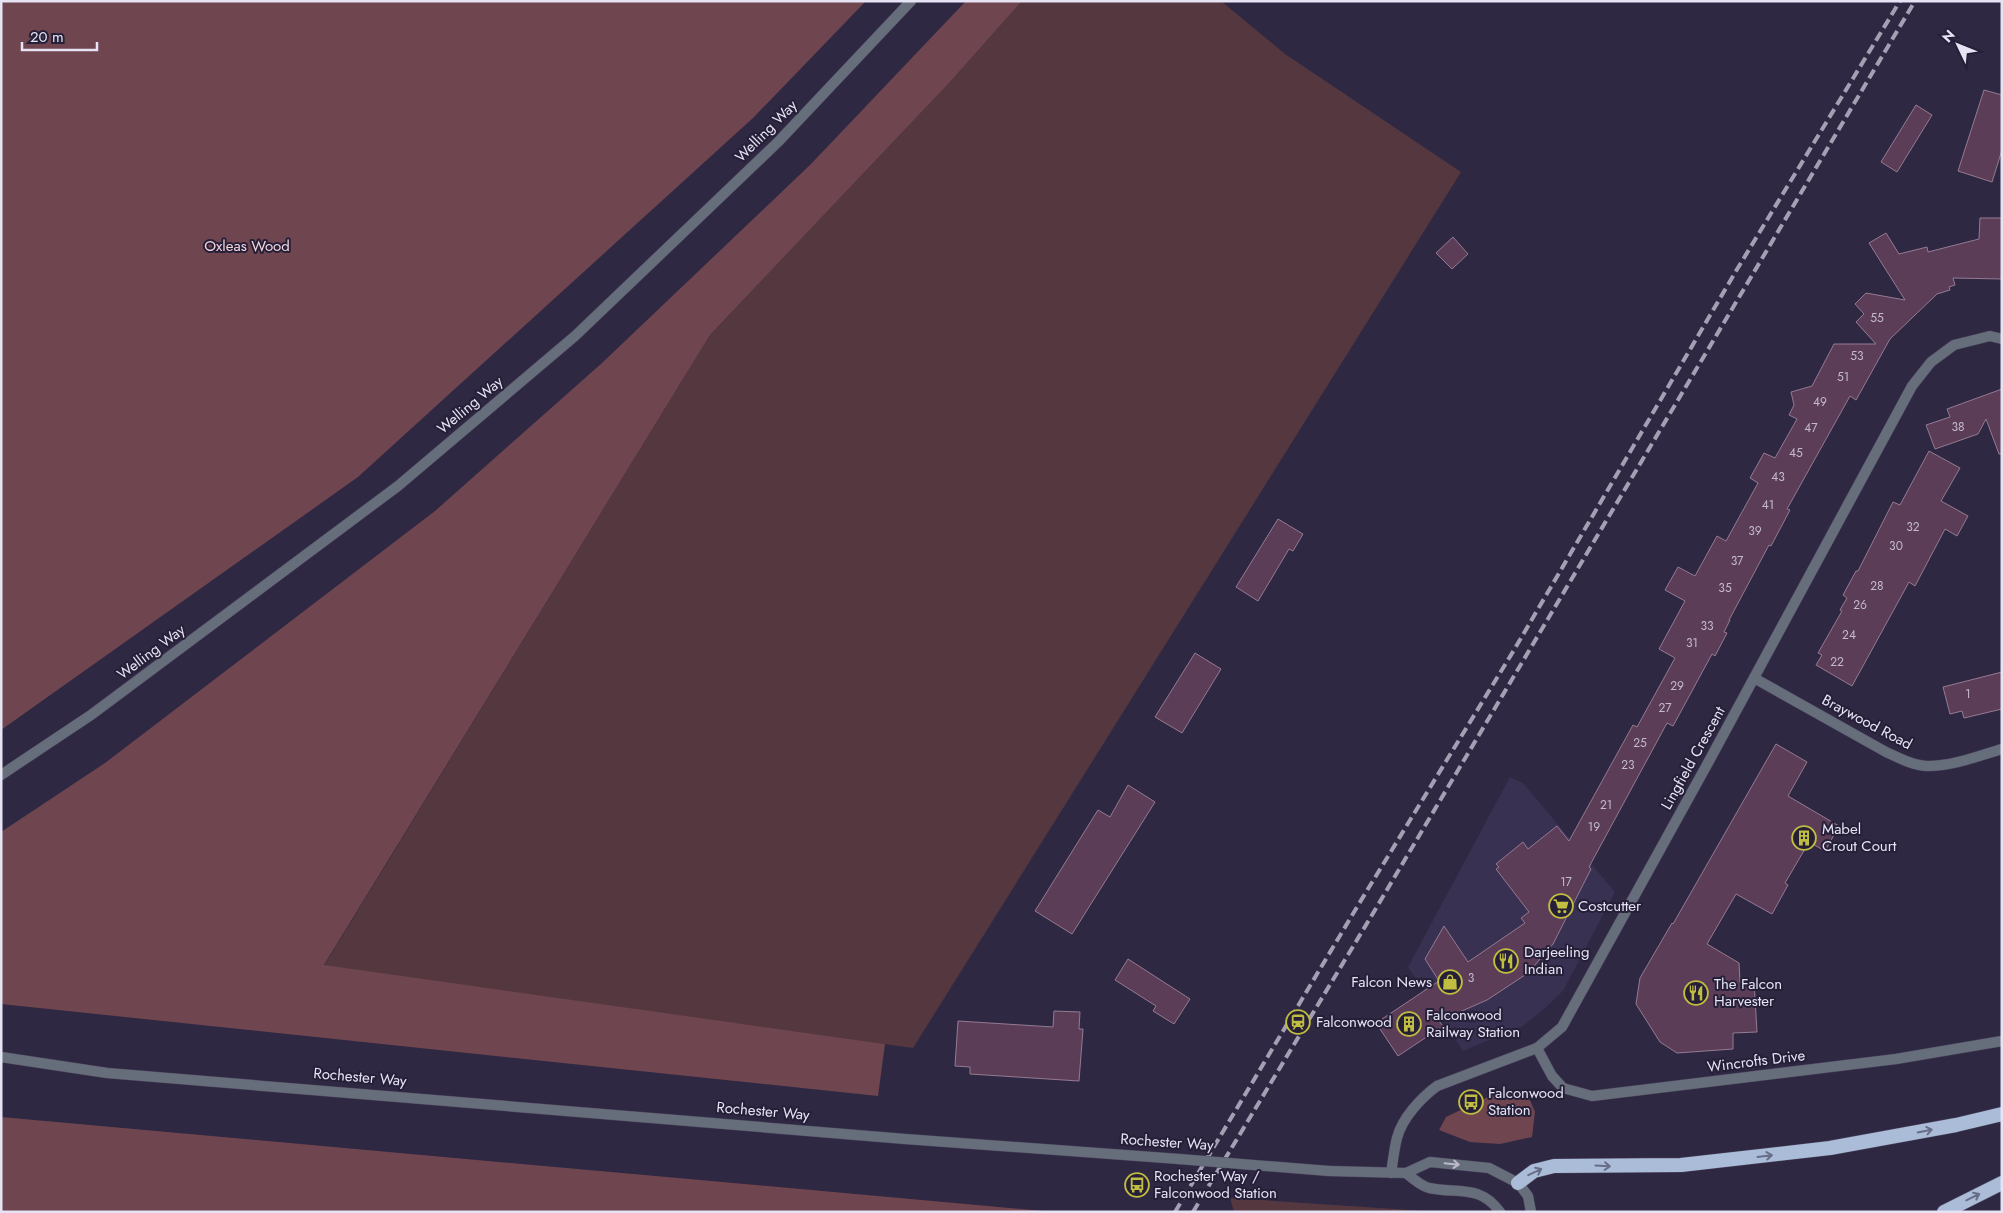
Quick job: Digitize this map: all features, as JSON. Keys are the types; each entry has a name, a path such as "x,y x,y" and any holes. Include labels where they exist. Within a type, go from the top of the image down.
{"highway":[{"path":"1518,1183 1534,1172 1554,1166 1681,1165 1830,1148 1946,1127 2002,1114"},
{"path":"1944,1212 2002,1183"}],"street":[{"name":"Welling Way","path":"1,775 91,715 398,486 575,336 778,142 911,1"},
{"name":"Lingfield Crescent","path":"1391,1173 1397,1136 1414,1107 1423,1097 1438,1086 1536,1048 1562,1027 1912,386 1931,362 1954,345 1990,336 2002,339"},
{"name":"Braywood Road","path":"1754,678 1886,752 1906,761 1926,766 1944,764 2002,749"},
{"name":"Wincrofts Drive","path":"1536,1048 1552,1076 1563,1088 1592,1096 1896,1059 2002,1041"},
{"name":"Rochester Way","path":"1,1057 108,1073 906,1139 1329,1171 1406,1173 1430,1162 1489,1168 1518,1183"},
{"path":"1406,1173 1427,1188 1477,1193 1490,1200 1500,1212"},
{"path":"1518,1183 1528,1196 1531,1212"}],"shaded area":[{"path":"1022,1 1221,1 1285,54 1461,172 913,1048 324,966 710,335 950,82"},
{"path":"1510,777 1523,783 1615,892 1563,991 1523,1026 1463,1051 1408,967"},
{"path":"1230,1198 1440,1212 1234,1212"}],"green space":[{"name":"Oxleas Wood","path":"1,1 866,1 753,118 358,477 1,730"},
{"path":"966,1 1022,1 950,82 710,335 324,965 885,1044 878,1096 1,1004 1,832 105,763 435,511 602,363 811,164"},
{"path":"1527,1093 1535,1112 1532,1137 1500,1144 1470,1142 1439,1130 1446,1117 1492,1095"},
{"path":"1,1117 1055,1212 1,1212"}],"building":[{"path":"1984,90 2002,95 2002,150 1992,182 1958,171"},
{"path":"1916,105 1932,115 1897,172 1881,162"},
{"path":"1980,218 2002,218 2002,279 1953,278 1955,285 1949,287 1950,290 1937,294 1890,339 1856,400 1850,396 1787,509 1790,510 1771,546 1769,545 1729,620 1724,632 1727,633 1715,656 1712,654 1673,726 1667,723 1589,867 1591,869 1553,944 1528,973 1487,1000 1439,1021 1443,1026 1398,1056 1376,1023 1439,981 1425,959 1444,926 1468,962 1525,923 1521,918 1529,912 1496,869 1499,867 1496,864 1523,842 1528,849 1557,826 1569,841 1633,725 1637,727 1675,658 1659,649 1685,601 1665,590 1678,567 1695,576 1717,536 1726,541 1758,483 1750,478 1764,453 1775,458 1797,419 1789,415 1794,405 1791,392 1812,386 1834,344 1876,344 1856,322 1864,314 1855,304 1866,293 1905,300 1869,243 1886,233 1899,254 1927,247 1928,252 1979,239"},
{"path":"1453,237 1468,254 1452,269 1436,253"},
{"path":"2002,389 2002,454 1999,454 1986,419 1978,434 1935,449 1926,425 1950,417 1947,409"},
{"path":"1929,451 1960,468 1941,501 1968,516 1957,536 1945,529 1915,586 1909,582 1852,686 1816,665 1822,655 1818,653 1842,611 1840,610 1847,598 1843,595 1856,571 1858,571 1893,502 1900,505"},
{"path":"1278,519 1303,534 1293,551 1289,549 1258,601 1236,587"},
{"path":"1195,653 1221,669 1182,733 1155,717"},
{"path":"2002,672 2002,709 1964,718 1962,711 1950,714 1943,687"},
{"path":"1776,744 1807,762 1788,796 1839,826 1825,851 1809,842 1785,883 1788,885 1772,914 1736,894 1707,944 1739,963 1740,982 1754,981 1757,1032 1733,1033 1733,1049 1677,1053 1660,1042 1636,1004 1640,978"},
{"path":"1128,785 1155,802 1072,934 1035,911 1098,810 1110,817"},
{"path":"1128,959 1190,999 1174,1024 1153,1011 1156,1006 1115,980"},
{"path":"1054,1011 1080,1012 1079,1029 1083,1029 1079,1081 970,1074 970,1067 955,1066 958,1021 1053,1027"}],"railway":[{"path":"1175,1212 1357,907 1514,650 1736,271 1900,1"},
{"path":"1193,1212 1372,915 1915,1"}],"place":[{"name":"Mabel Crout Court","path":"1804,838"},
{"name":"Costcutter","path":"1561,906"},
{"name":"Darjeeling Indian","path":"1506,961"},
{"name":"Falcon News","path":"1450,982"},
{"name":"The Falcon Harvester","path":"1696,993"},
{"name":"Falconwood","path":"1298,1022"},
{"name":"Falconwood Railway Station","path":"1409,1024"},
{"name":"Falconwood Station","path":"1471,1102"},
{"name":"Rochester Way / Falconwood Station","path":"1137,1185"}]}
